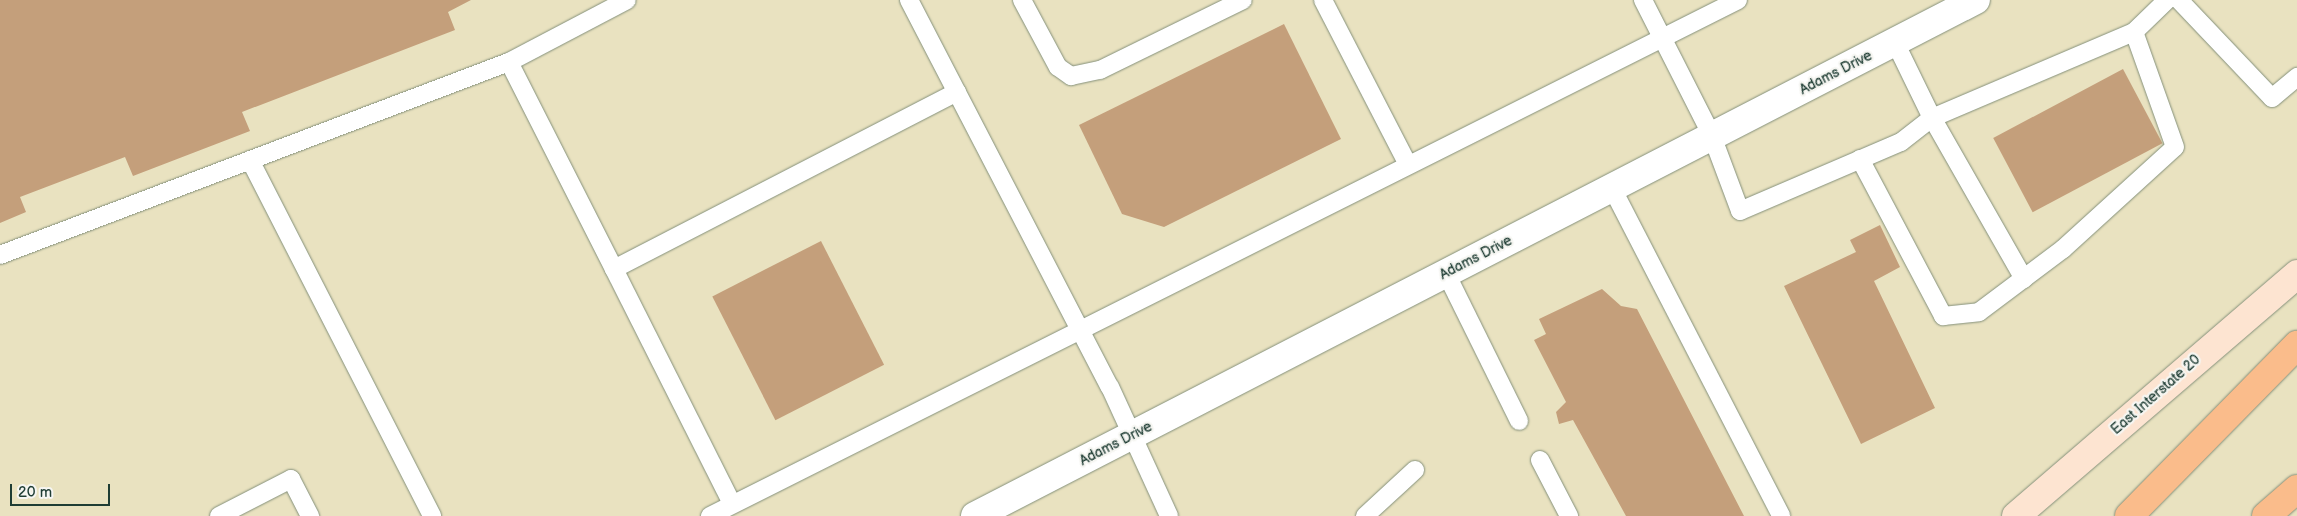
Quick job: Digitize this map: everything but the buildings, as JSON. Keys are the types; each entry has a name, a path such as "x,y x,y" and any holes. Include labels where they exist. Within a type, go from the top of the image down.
{"highway":[{"path":"2129,516 2297,345"},
{"path":"2266,516 2297,490"}],"main road":[{"name":"East Interstate 20","path":"2016,516 2297,274"}],"street":[{"name":"Adams Drive","path":"975,516 1976,0"}],"lane":[{"path":"0,255 509,62 627,0"},
{"path":"908,0 1078,328 1129,437 1169,516"},
{"path":"1022,0 1058,67 1071,76 1100,70 1244,0"},
{"path":"1323,0 1407,163"},
{"path":"1643,0 1712,136 1740,211 1901,142 1932,118 2134,32 2167,0"},
{"path":"710,516 1078,328 1661,35 1738,0"},
{"path":"2179,0 2272,98 2297,77"},
{"path":"1860,159 1943,316 1978,312 2063,249 2174,147 2134,32"},
{"path":"1894,42 1932,118 2024,279"},
{"path":"509,62 732,504"},
{"path":"614,269 956,92"},
{"path":"250,160 432,516"},
{"path":"1612,188 1781,516"},
{"path":"1446,273 1519,421"},
{"path":"1540,460 1569,516"},
{"path":"1365,516 1414,470"},
{"path":"219,516 292,479 310,516"}]}
